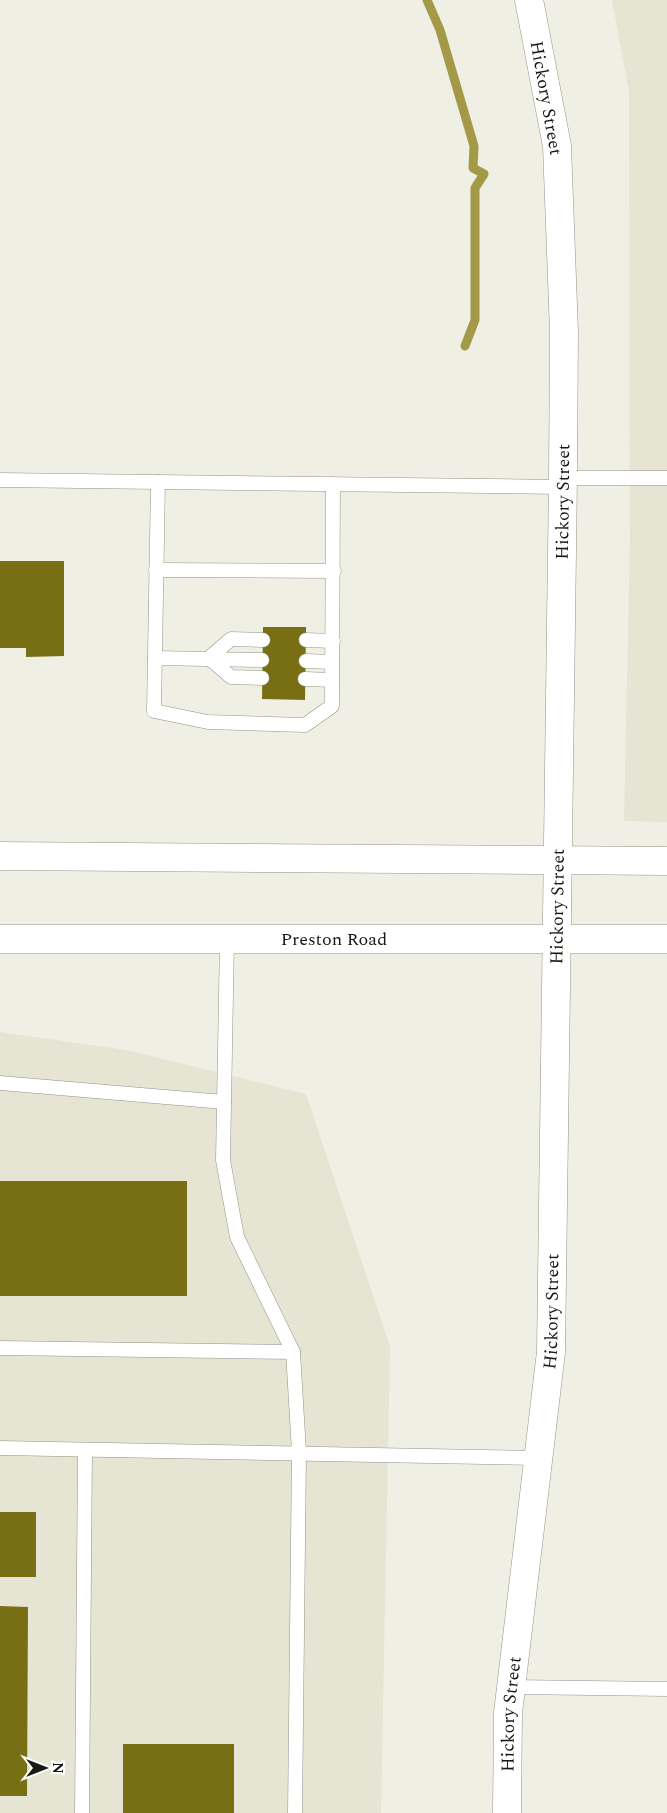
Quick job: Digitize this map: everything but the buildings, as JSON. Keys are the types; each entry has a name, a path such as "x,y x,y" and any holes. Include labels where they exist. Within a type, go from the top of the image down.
{"street":[{"name":"Hickory Street","path":"507,1813 508,1713 551,1352 558,860 564,332 557,146 529,0"},
{"path":"0,856 667,861"},
{"name":"Preston Road","path":"0,940 667,939"}],"lane":[{"path":"0,480 333,484 562,482 667,478"},
{"path":"158,482 154,712 208,722 305,725 332,706 333,484"},
{"path":"156,570 334,571"},
{"path":"209,658 232,640 263,640"},
{"path":"306,640 333,641"},
{"path":"155,658 262,660"},
{"path":"209,658 232,677 262,678"},
{"path":"306,661 332,662"},
{"path":"305,679 332,680"},
{"path":"226,940 222,1160 237,1237 293,1352 299,1452 295,1813"},
{"path":"0,1083 224,1102"},
{"path":"0,1348 293,1352"},
{"path":"0,1448 299,1452 537,1458"},
{"path":"82,1813 85,1450"},
{"path":"511,1687 667,1689"}],"shaded area":[{"path":"612,0 667,0 667,822 624,821 630,539 629,91"},
{"path":"0,1032 126,1050 306,1094 390,1347 381,1813 0,1813"}],"waterway":[{"path":"427,0 440,30 474,146 473,168 484,174 475,188 475,320 465,346"}]}
